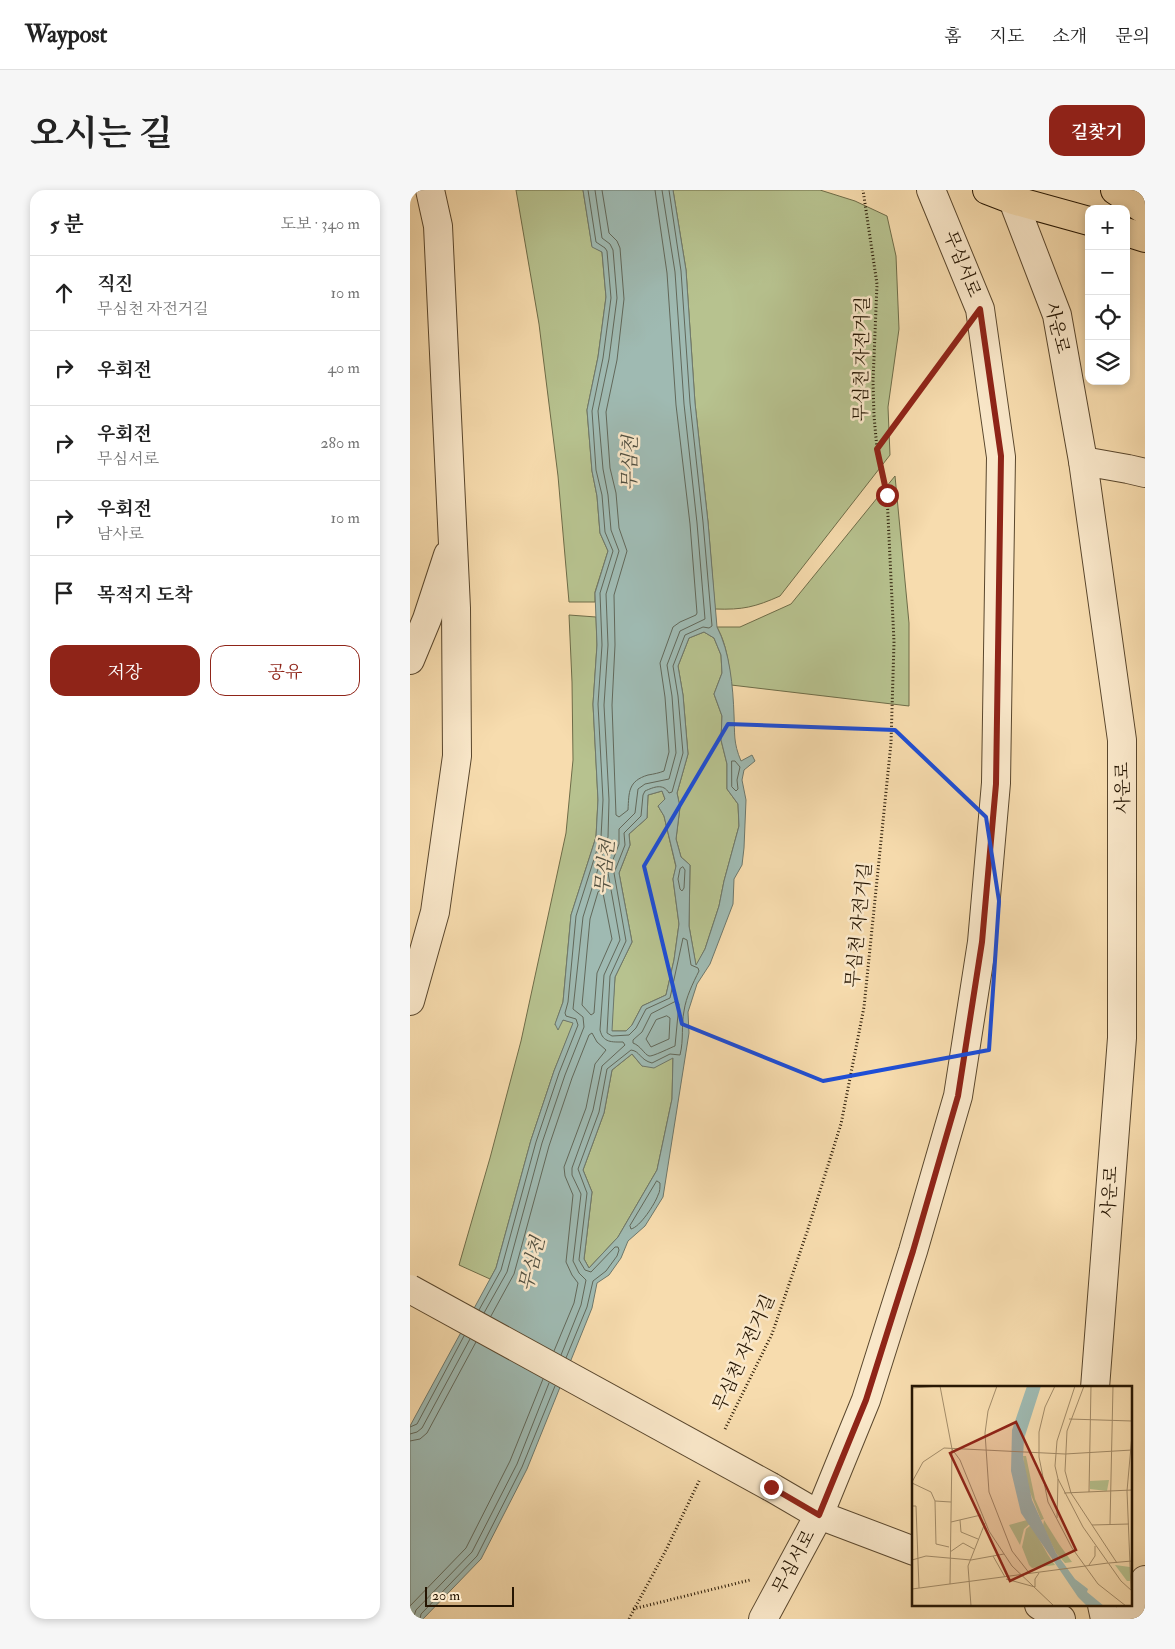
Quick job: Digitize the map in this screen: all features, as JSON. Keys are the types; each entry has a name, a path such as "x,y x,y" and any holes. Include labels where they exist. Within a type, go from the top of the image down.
{"main road":[{"path":"987,190 1011,195 1085,220"},
{"path":"1115,190 1145,210"},
{"path":"1130,233 1145,238"}],"street":[{"path":"410,1001 436,912 457,756 456,608 453,539 438,226 430,190"},
{"name":"무심서로","path":"763,1619 819,1515 866,1400 913,1251 958,1096 982,942 996,784 1001,456 980,309 931,190"},
{"name":"사운로","path":"1011,195 1057,316 1083,461 1122,740 1123,832 1134,920 1122,1038 1095,1386"},
{"path":"1083,461 1145,473"},
{"path":"410,660 427,619 453,539"},
{"path":"1123,832 1145,814"},
{"path":"410,1289 819,1515 912,1550"},
{"path":"1126,1619 1145,1580"},
{"path":"1041,1606 1061,1619"},
{"path":"1102,1606 1105,1619"}],"path":[{"name":"무심천 자전거길","path":"721,1438 772,1334 808,1232 841,1124 864,1007 892,743 894,642 887,495 877,449 873,382 877,284 863,190"},
{"path":"877,449 980,309"},
{"path":"629,1619 666,1550 704,1472"},
{"path":"633,1609 790,1570"}],"highlighted area":[{"path":"728,724 895,730 986,817 999,901 989,1050 823,1081 682,1024 644,866"}],"green space":[{"path":"516,190 583,190 592,246 602,252 606,297 598,357 587,410 600,533 608,551 595,592 595,602 569,602 558,476 539,324"},
{"path":"673,190 820,190 855,201 887,216 896,256 899,329 888,407 890,455 780,596 749,607 715,609 695,403 686,270"},
{"path":"895,476 909,623 909,706 731,685 725,648 717,627 740,627 791,604"},
{"path":"569,615 596,617 597,645 593,704 598,800 596,837 571,915 563,1002 555,1025 563,1020 574,1022 554,1071 531,1140 496,1268 490,1279 459,1265 521,1041 566,833 573,760"},
{"path":"704,632 714,638 721,655 722,673 714,694 722,716 721,740 727,764 727,789 738,804 739,826 719,906 705,949 696,966 689,926 690,865 681,857 676,839 680,807 677,793 688,754 683,695 678,666 689,638"},
{"path":"662,791 665,799 658,806 664,816 676,867 673,879 679,924 674,960 666,995 642,1006 632,1025 626,1031 611,1031 615,977 632,942 619,873 630,845 629,834 647,818 648,795"},
{"path":"632,1054 642,1066 673,1057 672,1099 657,1170 618,1237 589,1268 584,1259 592,1192 583,1170 604,1113 612,1070"}],"water":[{"name":"무심천","path":"583,190 673,190 686,270 695,403 717,627 725,647 730,670 737,748 741,761 752,755 755,761 744,770 742,780 746,800 742,865 734,879 733,904 710,964 697,984 688,1012 689,1033 663,1197 645,1226 628,1241 621,1258 609,1275 597,1283 592,1308 527,1469 481,1559 423,1619 410,1619 410,1426 496,1268 531,1140 554,1071 573,1023 563,1020 558,1030 555,1024 563,1002 571,915 596,837 598,800 593,704 597,645 595,593 608,551 600,533 587,410 598,357 606,297 602,252 592,247","holes":["704,632 714,638 721,655 722,673 714,694 722,716 721,740 727,764 727,789 738,804 739,826 719,906 705,949 696,965 689,926 690,865 681,857 676,839 680,807 677,793 688,754 683,695 678,666 689,638","662,791 665,799 658,806 664,816 676,866 673,879 679,924 674,960 666,995 642,1006 632,1025 626,1031 612,1031 615,977 632,942 619,873 630,845 629,834 647,818 648,795","632,1054 642,1066 654,1068 673,1058 672,1099 657,1170 618,1237 589,1268 584,1259 592,1192 583,1170 604,1113 612,1070"]}],"route":[{"path":"771,1487 819,1515 866,1400 913,1251 958,1096 982,942 996,784 1001,456 980,309 877,449 887,495"}]}
